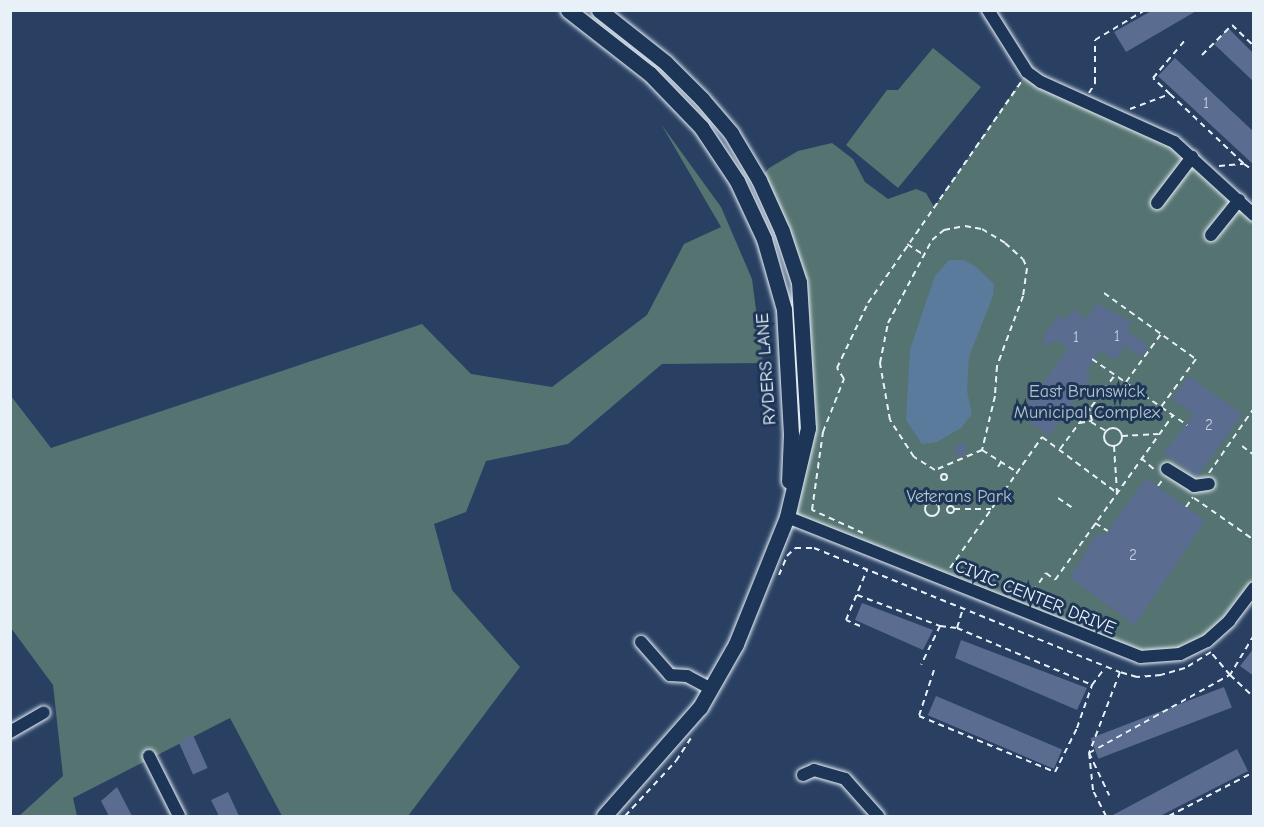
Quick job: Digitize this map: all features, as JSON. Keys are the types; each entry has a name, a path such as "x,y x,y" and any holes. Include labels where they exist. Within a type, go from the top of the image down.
{"main road":[{"name":"RYDERS LANE","path":"568,10 650,74 700,127 737,181 764,239 784,309 791,434 787,517"},
{"name":"RYDERS LANE","path":"599,10 666,63 731,133 759,180 782,231 799,282 808,428 787,517 736,644 700,707 604,816"}],"street":[{"path":"988,10 1017,60 1027,72 1041,82 1151,130 1192,157 1254,215"},
{"path":"1157,203 1192,157"},
{"path":"1211,235 1239,200"},
{"path":"1167,469 1194,486 1206,482"},
{"name":"CIVIC CENTER DRIVE","path":"787,517 1118,651 1160,658 1190,651 1207,642 1229,621 1254,588"},
{"path":"641,642 670,675 687,676 710,688"},
{"path":"10,732 44,711"},
{"path":"149,756 179,816"},
{"path":"803,775 814,770 846,779 878,816"}],"path":[{"path":"1098,98 1089,94 1095,83 1095,40 1144,10"},
{"path":"1202,54 1232,25 1254,46"},
{"path":"1186,39 1153,78 1254,171"},
{"path":"873,538 812,510 823,432 844,379 837,368 868,303 1027,72"},
{"path":"1138,114 1127,110 1170,94"},
{"path":"1220,175 1211,167 1244,164"},
{"path":"965,226 982,229 998,238 1016,252 1027,268 1023,296 996,366 994,396 982,450 930,469 900,440 885,405 879,363 888,323 924,255 938,234 965,226"},
{"path":"907,244 924,255"},
{"path":"1104,293 1196,358 1161,407"},
{"path":"1126,382 1161,334"},
{"path":"1092,359 1187,425"},
{"path":"1060,449 1115,375"},
{"path":"1070,406 1083,416"},
{"path":"1089,408 1094,415 1091,422"},
{"path":"1206,482 1254,408"},
{"path":"1024,613 1034,588 1046,573 1055,580 1173,416"},
{"path":"1079,423 1091,422 1106,431"},
{"path":"1106,431 1114,428 1122,436 1159,434"},
{"path":"1106,431 1105,441 1114,446"},
{"path":"1117,493 1114,446 1122,436"},
{"path":"948,570 1042,437 1117,493"},
{"path":"1242,447 1254,454"},
{"path":"982,450 1017,472"},
{"path":"1141,458 1165,477 1158,486"},
{"path":"998,467 1001,462"},
{"path":"1184,490 1254,540"},
{"path":"1186,507 1196,492"},
{"path":"1058,498 1073,508"},
{"path":"935,500 937,509 935,518 929,518 927,502 935,500"},
{"path":"937,509 946,509 950,505 954,509 991,509"},
{"path":"1095,523 1108,531"},
{"path":"775,584 787,556 803,546 1106,667 1137,677 1161,675 1185,668 1211,652 1230,675 1254,697"},
{"path":"860,627 846,620 867,570"},
{"path":"857,595 939,626 957,628 1092,685"},
{"path":"957,628 963,608"},
{"path":"921,665 939,626"},
{"path":"1089,753 1230,675 1254,635"},
{"path":"934,670 919,716 1055,772 1077,728 1092,685 1106,667"},
{"path":"1106,816 1093,790 1089,753 1120,672"},
{"path":"625,816 676,761 694,734"},
{"path":"1089,753 1109,795"},
{"path":"1168,816 1254,772"}],"green space":[{"path":"933,48 981,87 898,188 846,145 887,90 898,90"},
{"name":"East Brunswick Municipal Complex","path":"1027,72 1151,130 1254,215 1254,588 1215,636 1150,658 787,517 808,428 799,282 759,180 769,168 798,151 832,143 853,159 865,182 888,199 916,189 926,193 934,207"},
{"path":"661,124 721,207 752,279 763,363 662,364 568,444 486,461 466,512 434,524 452,590 520,667 408,816 282,816 230,718 73,798 77,816 19,816 63,776 53,685 11,628 11,396 51,448 422,324 471,374 552,387 647,315 684,244 721,227"}],"water":[{"path":"949,260 963,260 975,266 994,284 993,296 969,357 967,391 972,414 961,428 937,442 922,444 906,420 910,349 935,276"}],"building":[{"path":"1153,10 1198,10 1126,52 1114,32"},
{"path":"1228,28 1254,54 1254,82 1214,44"},
{"path":"1175,58 1254,132 1254,165 1158,76"},
{"path":"1097,303 1133,323 1127,330 1149,346 1141,357 1125,346 1115,360 1101,350 1086,373 1091,377 1049,436 1020,415 1068,348 1057,340 1044,346 1044,335 1059,315 1066,320 1073,309 1086,319"},
{"path":"1189,376 1242,414 1197,477 1164,453 1194,414 1172,399"},
{"path":"956,444 966,444 966,456 955,455"},
{"path":"1146,478 1205,521 1135,625 1070,578 1098,532 1104,536"},
{"path":"862,603 933,630 923,650 855,620"},
{"path":"961,640 1087,688 1077,710 955,658"},
{"path":"1254,648 1254,676 1240,666"},
{"path":"1224,687 1232,708 1098,759 1090,738"},
{"path":"936,696 1062,750 1054,769 928,715"},
{"path":"193,735 208,768 193,774 178,742"},
{"path":"1237,749 1248,771 1160,816 1111,816"},
{"path":"117,787 132,816 109,816 101,801"},
{"path":"228,792 239,816 219,816 211,800"}],"park label":[{"name":"Veterans Park","path":"959,497"}]}
